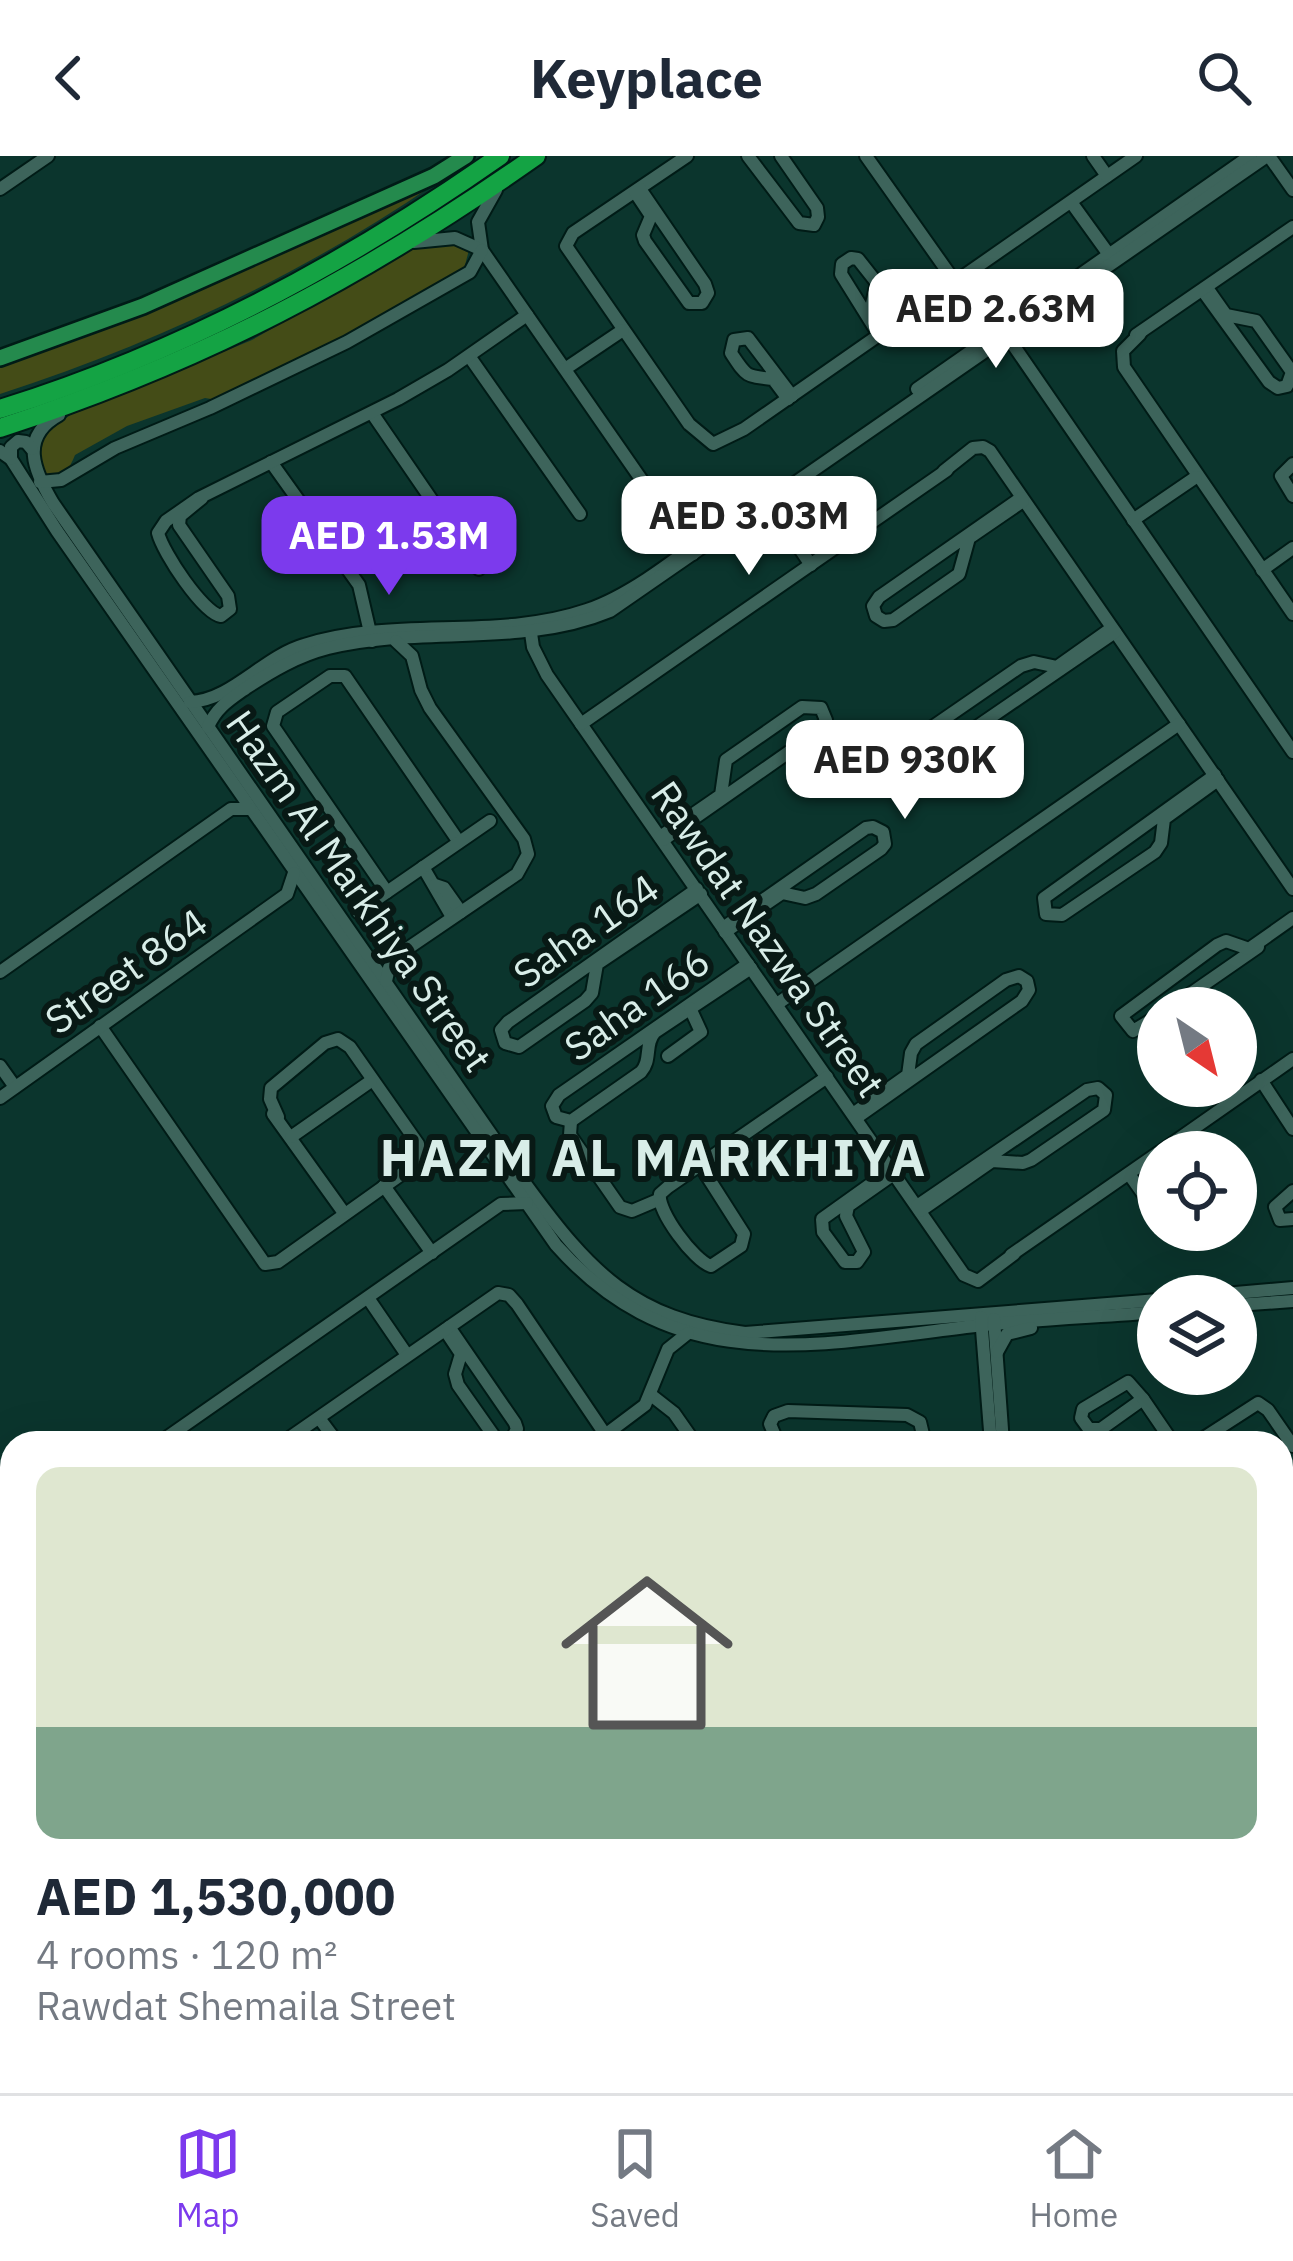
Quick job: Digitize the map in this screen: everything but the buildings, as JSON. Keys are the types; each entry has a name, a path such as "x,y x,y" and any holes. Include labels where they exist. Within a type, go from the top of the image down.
{"highway":[{"path":"0,409 96,376 192,335 340,260 500,156"},
{"path":"0,428 122,386 275,318 401,245 536,156"}],"main road":[{"path":"3,354 142,306 458,159"}],"street":[{"path":"0,189 48,156"},
{"path":"687,156 576,237 573,258 689,424 713,444 743,429 1136,156"},
{"path":"753,159 799,224 814,225 817,208 781,156"},
{"path":"866,156 955,282"},
{"path":"1097,156 1110,174"},
{"path":"208,727 220,706 289,662 336,641 566,626 610,611 1250,156"},
{"path":"1111,258 1268,156 1293,190"},
{"path":"422,210 458,159"},
{"path":"507,177 483,207 478,222 482,250 691,551"},
{"path":"638,191 708,289 707,297 698,304 686,300 645,242 650,213 638,191"},
{"path":"1071,202 1111,258"},
{"path":"647,226 664,224"},
{"path":"1293,227 1140,334 1121,358 1136,390 1293,614"},
{"path":"401,245 454,238 482,250"},
{"path":"40,482 61,480 115,448 346,342 470,272 482,250"},
{"path":"851,258 861,261 877,283 872,312 882,333 840,271 851,258"},
{"path":"1205,290 1226,314 1259,324 1289,368 1291,382 1282,388 1272,386 1205,290"},
{"path":"857,299 874,300"},
{"path":"202,498 180,516 179,525 228,596 230,609 221,616 208,611 162,547 161,525 202,498 372,413 469,356 527,315"},
{"path":"1234,334 1242,317"},
{"path":"565,369 623,330"},
{"path":"1003,335 1293,752"},
{"path":"739,337 748,338 790,397 776,381 744,374 730,344 739,337"},
{"path":"469,356 580,514"},
{"path":"762,378 768,363"},
{"path":"6,455 18,441 32,449 40,428 52,418 122,386"},
{"path":"372,413 479,569"},
{"path":"581,724 979,447 990,451 1293,889"},
{"name":"Hazm Al Markhiya Street","path":"32,449 40,482 190,702 564,1237 608,1281 689,1323 745,1333 1137,1314"},
{"name":"Hazm Al Markhiya Street","path":"6,455 526,1203 575,1266 613,1297 660,1324 746,1345 911,1334 1137,1302"},
{"path":"272,462 355,580 366,604 368,638"},
{"path":"1293,464 1281,476 1293,496"},
{"path":"1133,520 1196,477"},
{"path":"765,498 811,565"},
{"path":"1022,499 969,538 959,574 892,620 876,616 875,601 1022,499"},
{"path":"161,525 179,525"},
{"path":"1262,570 1293,548"},
{"path":"947,549 965,555"},
{"path":"190,702 213,699 271,659 301,645 368,638 429,639 530,626"},
{"name":"Rawdat Nazwa Street","path":"530,626 537,658 581,724 964,1275 974,1281 1137,1168"},
{"path":"1114,630 946,748 934,750 927,742 935,725 1021,666 1038,663 1058,668 1114,630"},
{"path":"416,666 419,650 429,639"},
{"path":"367,952 383,959 398,955 517,874 526,862 527,844 424,699 409,651 396,641"},
{"path":"328,648 336,674"},
{"path":"1038,663 1043,682"},
{"path":"387,892 272,724 277,712 336,674 345,676 459,842"},
{"path":"802,706 821,708 824,727 662,839 715,801 723,790 726,760 802,706"},
{"path":"777,1004 1179,724"},
{"path":"1217,777 1166,816 1155,852 1062,914 1046,914 1044,898 1217,777"},
{"path":"724,778 740,786"},
{"path":"231,809 237,788"},
{"path":"0,973 231,809 250,809"},
{"path":"358,912 490,820"},
{"path":"1143,826 1161,832"},
{"path":"866,828 884,832 881,849 816,894 782,893 724,930 866,828"},
{"path":"423,867 457,914"},
{"path":"294,873 287,894 311,897"},
{"path":"795,878 800,897"},
{"name":"Saha 164","path":"699,892 597,964 592,993 585,1001 519,1046 507,1045 501,1035 503,1026 699,892"},
{"name":"Street 864","path":"0,1098 287,894"},
{"path":"1158,987 1216,945 1252,947 1293,921"},
{"path":"1200,987 1293,921"},
{"path":"1234,944 1235,963"},
{"path":"386,981 398,955"},
{"name":"Saha 166","path":"749,966 656,1031 647,1064 640,1072 571,1121 559,1120 554,1114 555,1099 749,966"},
{"path":"579,972 593,981"},
{"path":"1019,976 1027,981 1029,990 1022,1001 855,1116 905,1078 916,1044 1006,980 1019,976"},
{"path":"1137,1002 1121,1014 1133,1030 1137,1028"},
{"path":"668,1056 700,1032 690,1008"},
{"path":"100,1027 254,1248 270,1257 288,1253 414,1168 421,1156 418,1144 360,1064 340,1047 317,1052 263,1088 264,1100 344,1213"},
{"path":"634,1043 649,1049"},
{"name":"Rawdat Nazwa Street","path":"1190,1131 1293,1058"},
{"path":"911,1061 928,1067"},
{"path":"0,1066 15,1088"},
{"path":"571,1121 570,1135 620,1207 632,1210 658,1200 664,1190 829,1079"},
{"path":"1261,1080 1293,1129"},
{"path":"291,1137 371,1081"},
{"path":"1098,1088 1106,1095 1107,1106 1099,1114 1028,1162 992,1161 918,1208 1087,1090 1098,1088"},
{"path":"1012,1142 1013,1162"},
{"path":"698,1169 739,1235 733,1246 715,1258 700,1254 667,1204 673,1189 698,1169"},
{"path":"658,1200 702,1264 711,1265 736,1250 745,1239 742,1229 698,1169"},
{"path":"894,1172 846,1209 864,1248 862,1258 843,1261 821,1228 822,1219 894,1172"},
{"path":"1131,1172 1137,1180"},
{"path":"1131,1172 1137,1182"},
{"path":"501,1204 508,1176"},
{"path":"384,1186 432,1252"},
{"path":"1293,1190 1275,1207 1280,1220 1293,1219"},
{"path":"176,1431 501,1204 526,1203"},
{"path":"832,1211 848,1220"},
{"path":"1257,1291 1293,1288"},
{"path":"300,1431 497,1293 509,1295 602,1431"},
{"path":"368,1298 407,1355"},
{"path":"1257,1303 1293,1300"},
{"path":"995,1359 1007,1334 1058,1326 1068,1319"},
{"path":"988,1320 983,1349 990,1431"},
{"path":"988,1320 1002,1431"},
{"path":"617,1431 651,1395 668,1349 660,1324"},
{"path":"447,1328 477,1365 515,1423 515,1431"},
{"path":"447,1328 460,1350 455,1374 458,1385 490,1431"},
{"path":"668,1349 688,1334"},
{"path":"911,1334 959,1336 983,1349"},
{"path":"459,1366 477,1365"},
{"path":"1143,1399 1096,1431 1081,1418 1083,1409 1126,1381 1143,1399 1165,1431"},
{"path":"651,1395 674,1413 687,1431"},
{"path":"1215,1431 1258,1403 1282,1431"},
{"path":"780,1431 780,1422 806,1413 887,1413 917,1420 922,1431"},
{"path":"316,1420 326,1431"},
{"path":"316,1420 322,1431"}],"green space":[{"path":"433,185 331,249 224,305 113,353 0,394 0,363 139,314"},
{"path":"451,243 469,250 464,269 217,400 205,398 127,426 75,455 65,472 48,479 39,461 42,437 70,415 252,340 411,250"}],"district":[{"name":"HAZM AL MARKHIYA","path":"654,1158"}]}
